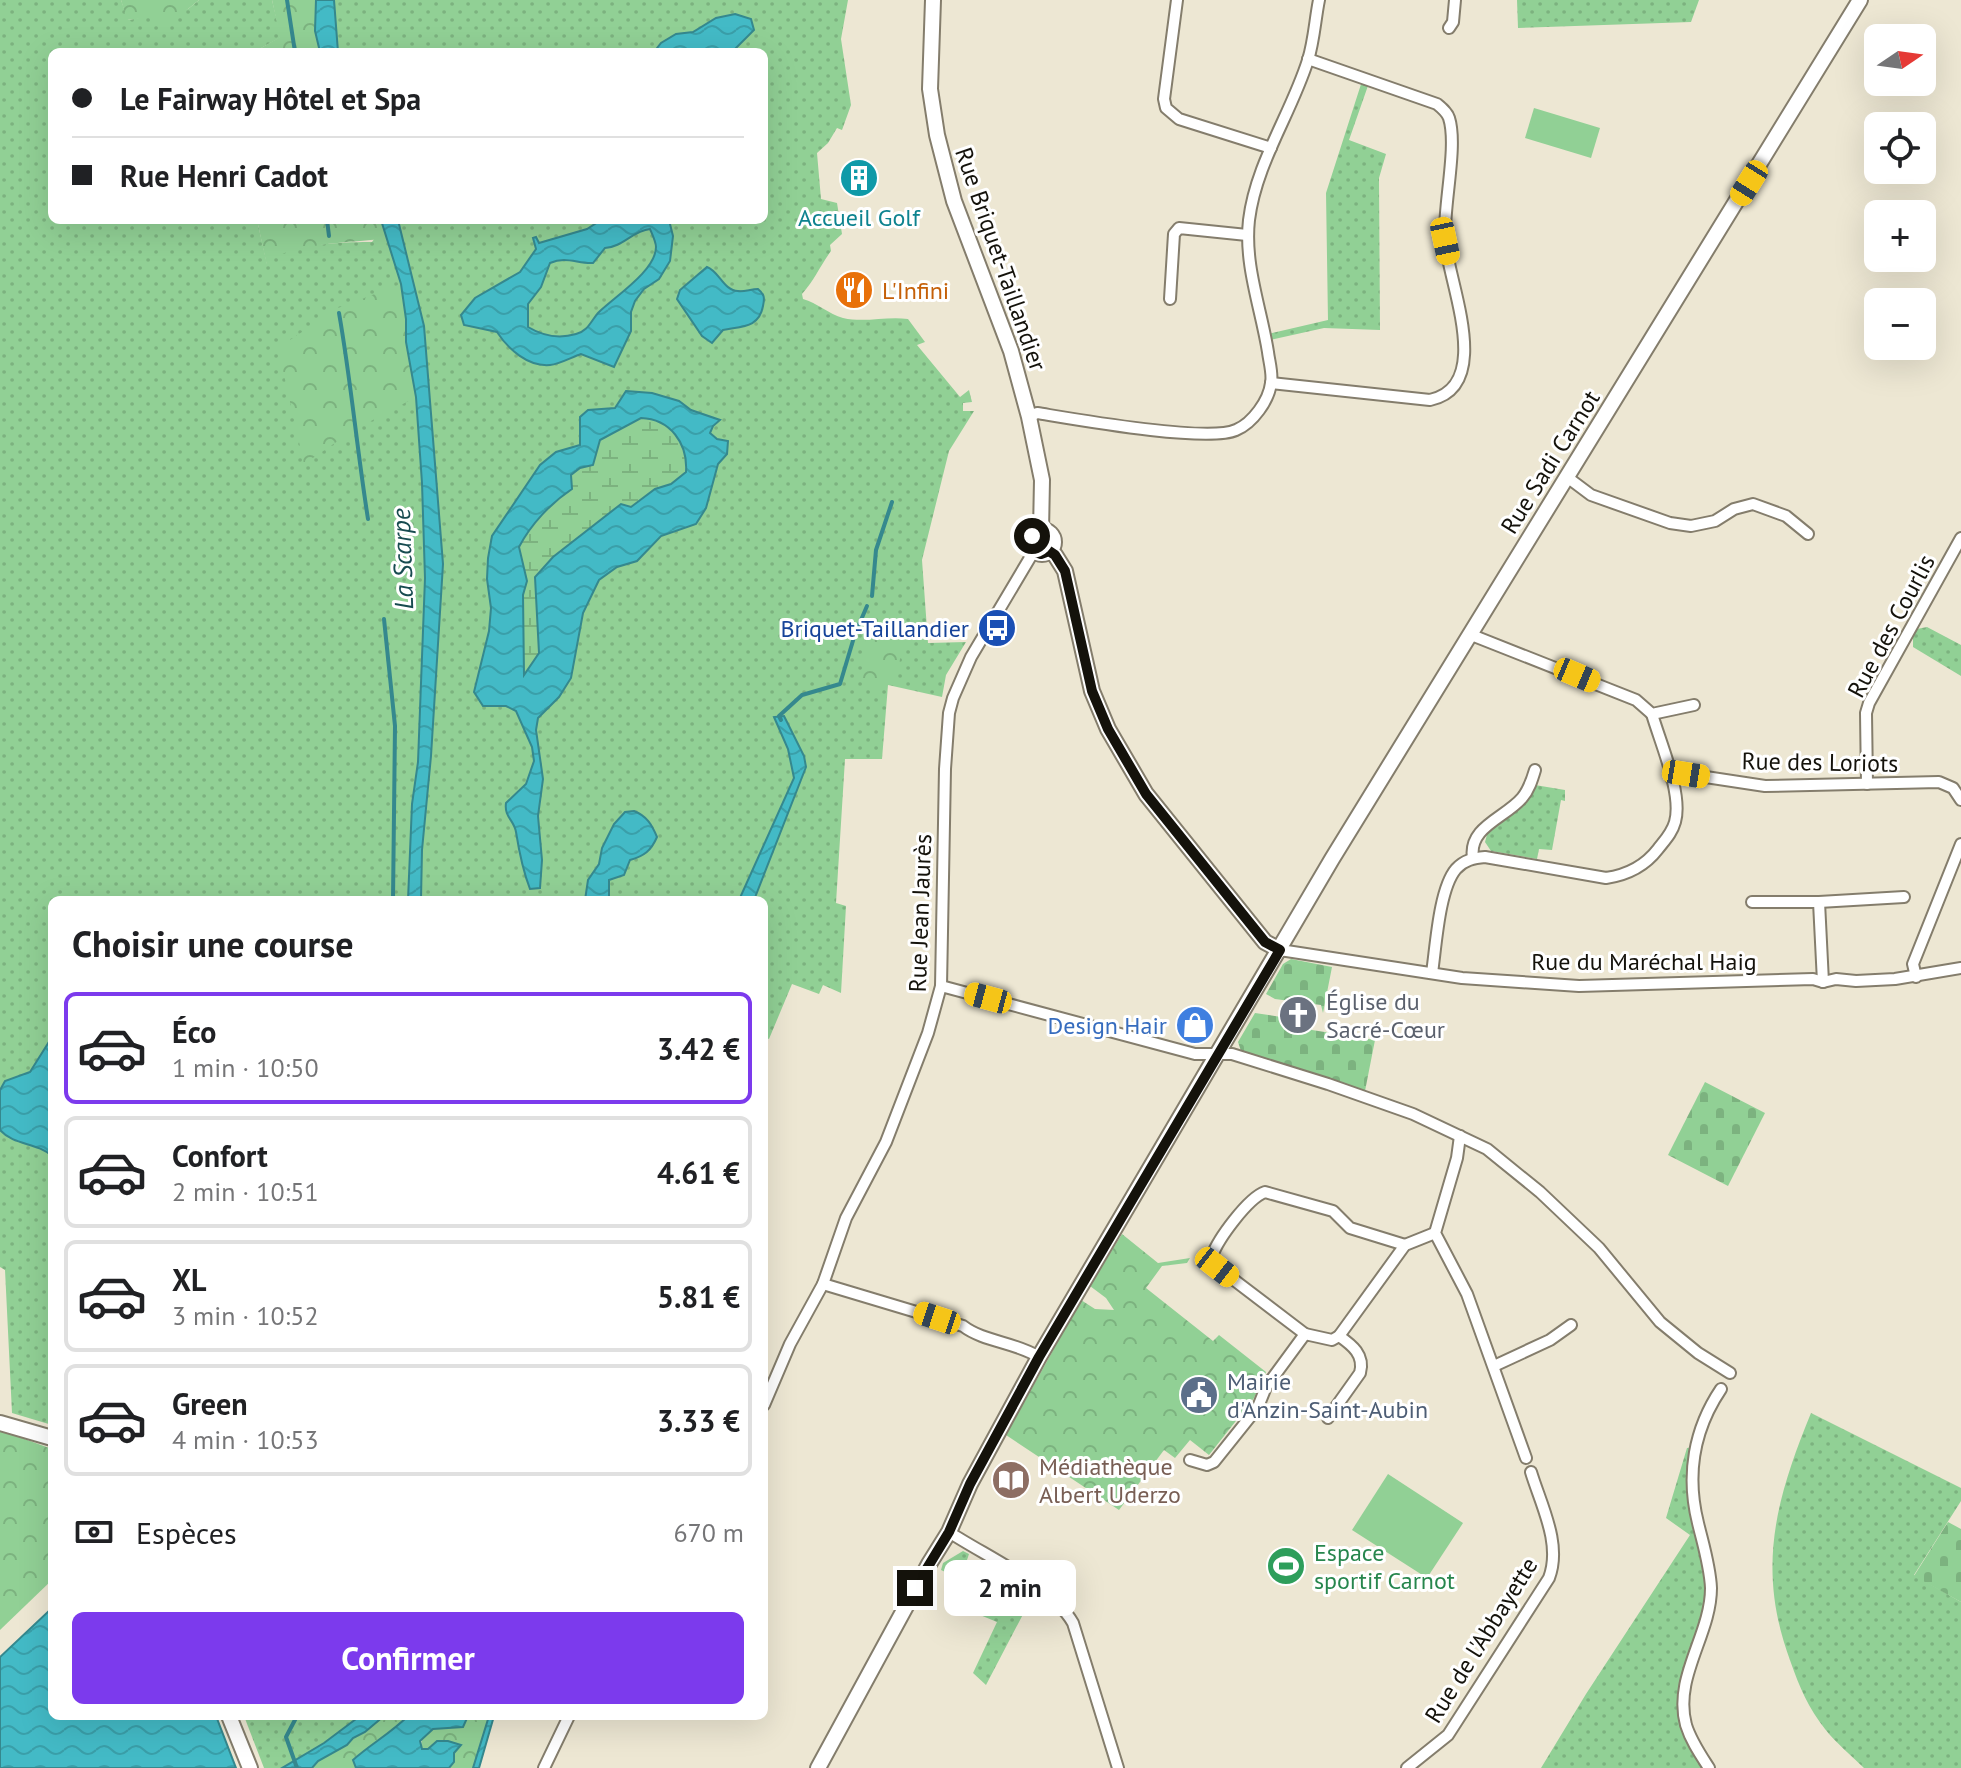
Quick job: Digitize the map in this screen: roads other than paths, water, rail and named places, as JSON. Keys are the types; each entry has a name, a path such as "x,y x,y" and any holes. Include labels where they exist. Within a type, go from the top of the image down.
{"main road":[{"name":"Rue Briquet-Taillandier","path":"933,0 930,89 937,135 954,201 1011,351 1029,417 1042,480 1041,531 1032,536 1030,544 1042,551"},
{"name":"Rue Sadi Carnot","path":"818,1768 949,1532 970,1484 1039,1357 1339,847 1860,0"},
{"path":"1042,551 1055,555 1065,571 1092,691 1132,774 1265,942 1280,950"},
{"path":"0,1423 48,1437"},
{"path":"231,1720 250,1768"}],"street":[{"path":"1177,0 1165,87 1166,108 1179,119 1271,148"},
{"path":"1029,417 1037,413 1102,424 1207,434 1234,431 1261,409 1271,383 1247,235 1255,192 1308,59 1319,0"},
{"path":"1449,28 1453,22 1455,0"},
{"path":"1271,383 1430,400 1441,397 1455,387 1464,356 1463,326 1445,241 1451,141 1449,117 1437,104 1308,59"},
{"path":"1170,299 1176,284 1174,234 1180,223 1247,235"},
{"path":"1567,477 1591,495 1670,523 1691,526 1715,521 1734,509 1753,504 1786,516 1808,534"},
{"name":"Rue des Courlis","path":"1867,784 1866,713 1869,703 1961,538"},
{"name":"Rue Jean Jaurès","path":"768,1396 790,1344 823,1284 846,1218 878,1159 919,1060 941,986 949,713 971,657 1042,551"},
{"path":"1432,973 1445,891 1458,866 1473,858 1498,859 1606,878 1622,875 1655,854 1671,833 1675,821 1671,778 1652,714 1636,700 1469,634"},
{"path":"1652,714 1694,705"},
{"path":"1473,858 1471,847 1477,835 1523,798 1535,770"},
{"name":"Rue des Loriots","path":"1671,778 1686,774 1765,786 1939,782 1953,788 1961,800"},
{"path":"1916,977 1913,964 1961,844"},
{"path":"1752,902 1904,897"},
{"path":"1819,902 1823,982"},
{"name":"Rue du Maréchal Haig","path":"1280,950 1462,978 1579,986 1813,979 1823,982 1836,979 1856,981 1916,977 1961,968"},
{"path":"941,986 1195,1054 1232,1054 1413,1114 1487,1149 1540,1192 1599,1248 1660,1322 1698,1353 1730,1373"},
{"path":"1460,1136 1457,1158 1435,1233 1467,1294 1526,1458"},
{"path":"1405,1245 1350,1228 1333,1211 1265,1192 1258,1194 1216,1246 1212,1256 1217,1267 1305,1334 1332,1340 1339,1336 1405,1245 1435,1233"},
{"path":"823,1284 963,1326 971,1332 1025,1349 1039,1357"},
{"path":"1494,1366 1550,1340 1571,1325"},
{"path":"1190,1460 1207,1465 1214,1462 1258,1407 1266,1387 1305,1334"},
{"path":"1328,1418 1362,1367 1361,1358 1354,1347 1339,1336"},
{"path":"1709,1768 1685,1723 1683,1698 1690,1666 1706,1622 1711,1587 1693,1498 1694,1447 1703,1421 1721,1389"},
{"name":"Rue de l'Abbayette","path":"1407,1768 1448,1735 1549,1578 1555,1550 1531,1472"},
{"path":"949,1532 1046,1592 1067,1613 1073,1623 1118,1768"},
{"path":"544,1768 567,1720"}],"water":[{"path":"316,0 334,0 338,48 319,48 315,31"},
{"path":"735,14 751,19 754,30 736,48 657,48 676,34 693,32 716,18"},
{"path":"382,224 399,224 424,326 443,564 421,896 408,896 412,804 418,762 425,578 422,483 416,397 406,342 401,284"},
{"path":"595,224 670,224 673,236 670,261 659,279 644,289 635,301 631,312 631,331 614,367 581,354 554,364 534,363 507,345 497,332 464,325 461,315 475,298 520,272 536,249 533,238 536,237 539,243","holes":["650,229 655,240 654,256 642,274 598,313 584,331 557,336 528,327 528,304 541,287 550,263 561,260 593,263 605,248 644,230"]},
{"path":"707,267 733,290 758,289 764,298 761,313 754,322 723,330 712,343 702,336 677,299 680,290"},
{"path":"626,391 652,393 679,401 691,410 720,420 710,433 717,439 728,441 727,454 718,464 706,508 696,524 661,536 637,561 617,567 599,580 583,613 571,678 559,697 538,718 536,730 543,779 538,816 542,860 540,888 530,889 506,803 526,784 534,761 532,747 516,711 506,706 483,706 474,692 489,631 488,558 492,536 540,465 556,452 580,445 580,417 588,410 615,408","holes":["641,418 651,419 675,434 684,451 686,472 631,507 621,504 553,557 535,577 539,653 524,675 523,595 527,581 519,547 542,515 572,489 571,475 580,468 593,465 600,440"]},
{"path":"784,716 804,756 806,767 756,896 741,896 794,778 788,749 774,717"},
{"path":"634,811 642,815 657,837 655,842 646,852 630,860 624,875 609,880 609,896 586,896 588,880 599,864 602,848 614,824 625,812"},
{"path":"48,1043 48,1153 12,1139 0,1130 0,1090 5,1081 30,1072"},
{"path":"48,1612 48,1720 218,1720 236,1768 0,1768 0,1657"},
{"path":"355,1720 379,1720 312,1768 282,1768"},
{"path":"404,1720 466,1720 463,1727 433,1729 420,1741 422,1749 428,1749 437,1741 461,1745 454,1753 454,1762 449,1768 356,1768 353,1760"},
{"path":"488,1720 493,1720 479,1768 473,1768"}],"waterway":[{"path":"287,0 294,48"},
{"path":"328,224 329,236"},
{"path":"339,313 368,519"},
{"path":"872,596 876,550 892,502"},
{"path":"781,720 779,716 802,695 840,684 867,606"},
{"name":"La Scarpe","path":"384,619 395,726 393,896"},
{"path":"295,1720 286,1737 297,1768"}],"place":[{"name":"Accueil Golf","path":"859,178"},
{"name":"L'Infini","path":"854,290"},
{"name":"Briquet-Taillandier","path":"997,628"},
{"name":"Église du Sacré-Cœur","path":"1298,1015"},
{"name":"Design Hair","path":"1195,1025"},
{"name":"Mairie d'Anzin-Saint-Aubin","path":"1199,1395"},
{"name":"Médiathèque Albert Uderzo","path":"1011,1480"},
{"name":"Espace sportif Carnot","path":"1286,1566"}]}
